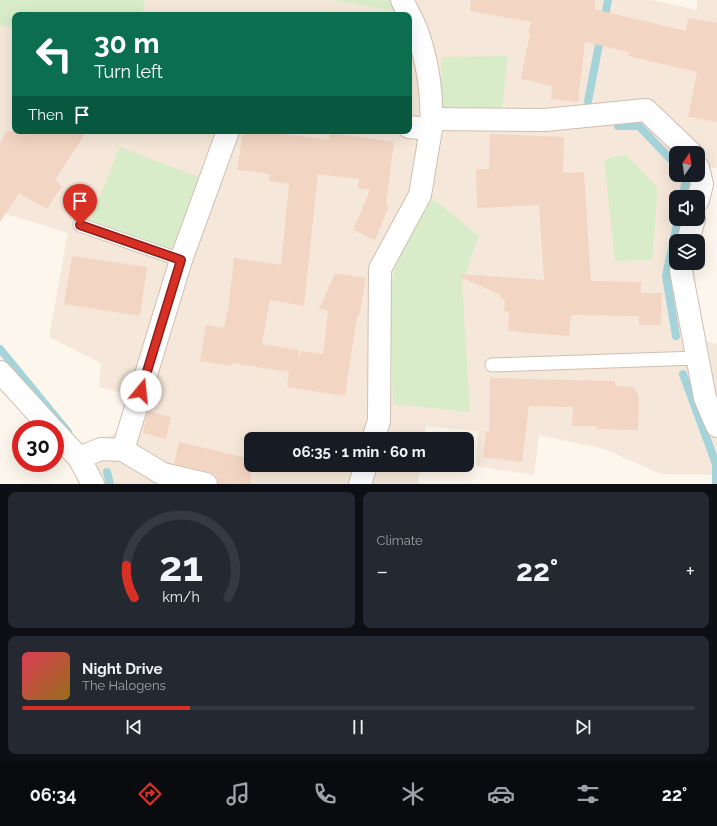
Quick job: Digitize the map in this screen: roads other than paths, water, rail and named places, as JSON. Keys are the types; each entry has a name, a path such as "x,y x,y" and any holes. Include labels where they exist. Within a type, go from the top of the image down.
{"street":[{"path":"402,0 408,12"},
{"path":"376,432 379,422 380,269 420,195 432,124 428,67 418,33 412,21"},
{"path":"412,127 432,124 545,120 646,110 684,146"},
{"path":"123,450 181,260 227,134"},
{"path":"681,270 705,398 717,426"},
{"path":"0,372 44,420"},
{"path":"64,442 79,458 93,484"},
{"path":"79,458 101,449 123,450 163,474 206,484"},
{"path":"360,484 364,472"}],"lane":[{"path":"80,225 181,260"},
{"path":"492,365 697,358"}],"waterway":[{"path":"604,21 608,0"},
{"path":"588,101 601,34"},
{"path":"618,126 639,126 669,158"},
{"path":"684,190 686,182"},
{"path":"676,336 666,276 677,226"},
{"path":"0,349 68,432"},
{"path":"683,374 716,464 716,484"},
{"path":"107,472 110,484"}]}
